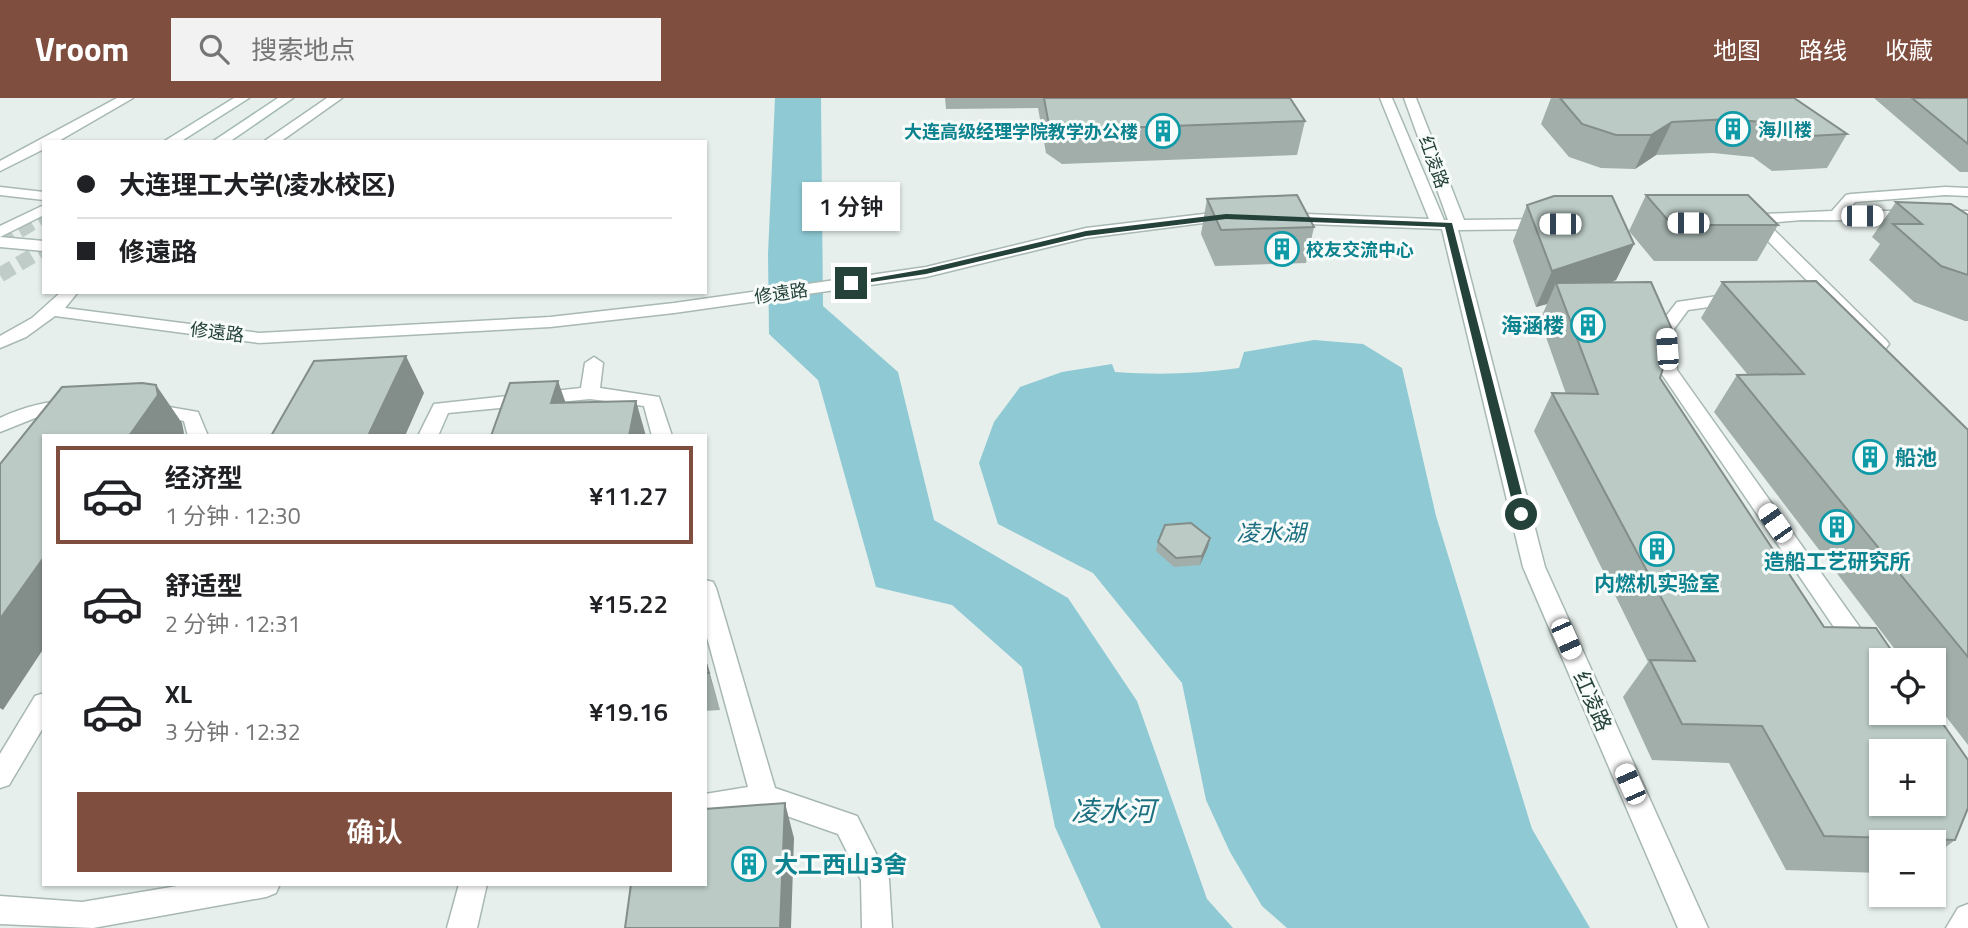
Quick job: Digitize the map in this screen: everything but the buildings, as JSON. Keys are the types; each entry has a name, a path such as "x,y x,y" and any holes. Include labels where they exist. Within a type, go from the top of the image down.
{"street":[{"path":"49,140 127,98"},
{"path":"173,140 243,98"},
{"path":"222,140 287,98"},
{"path":"273,140 336,98"},
{"name":"红凌路","path":"1386,98 1448,224"},
{"name":"红凌路","path":"1410,98 1448,224 1534,567 1693,928"},
{"path":"0,167 42,144"},
{"path":"0,191 42,196"},
{"path":"1836,215 1851,198 1945,191 1968,192"},
{"path":"0,232 42,210"},
{"path":"1727,222 1836,215 1968,216"},
{"name":"修遠路","path":"52,311 259,338 550,322 674,308 926,272 1086,233 1226,216 1448,224 1566,224"},
{"path":"1755,219 1891,355"},
{"path":"0,242 42,246"},
{"path":"0,343 19,334 52,311 68,294"},
{"path":"1760,297 1723,298 1683,306 1665,328 1668,370 1869,659"},
{"path":"1809,297 1833,297"},
{"path":"590,393 594,363"},
{"path":"429,434 441,408 590,393 652,401 661,434"},
{"path":"0,426 17,417 59,406 86,407"},
{"path":"127,408 169,411 191,416 199,434"},
{"path":"707,595 764,796"},
{"path":"0,777 42,706"},
{"path":"707,806 764,796 847,825 875,879 877,928"},
{"path":"0,910 79,922 256,886"},
{"path":"462,928 472,886"},
{"path":"1961,928 1966,926 1968,918"}],"water":[{"name":"凌水河","path":"775,98 821,98 823,306 898,372 934,520 1068,598 1137,701 1207,899 1233,928 1101,928 1055,827 1022,667 952,605 876,587 818,380 769,334 768,254"},
{"name":"凌水湖","path":"1314,340 1363,344 1402,368 1436,516 1532,829 1590,928 1287,928 1262,906 1230,852 1206,800 1182,683 1093,573 998,524 979,463 994,422 1020,387 1062,372 1112,364 1115,372 1193,373 1239,368 1244,352"}],"tunnel":[{"path":"0,242 42,217"},
{"path":"0,275 42,250"}],"place":[{"name":"海川楼","path":"1733,129"},
{"name":"大连高级经理学院教学办公楼","path":"1163,131"},
{"name":"校友交流中心","path":"1282,249"},
{"name":"海涵楼","path":"1588,325"},
{"name":"船池","path":"1870,457"},
{"name":"造船工艺研究所","path":"1837,527"},
{"name":"内燃机实验室","path":"1657,549"},
{"name":"大工西山3舍","path":"749,864"}],"route":[{"path":"851,283 926,272 1086,233 1226,216 1449,225 1521,514"}]}
